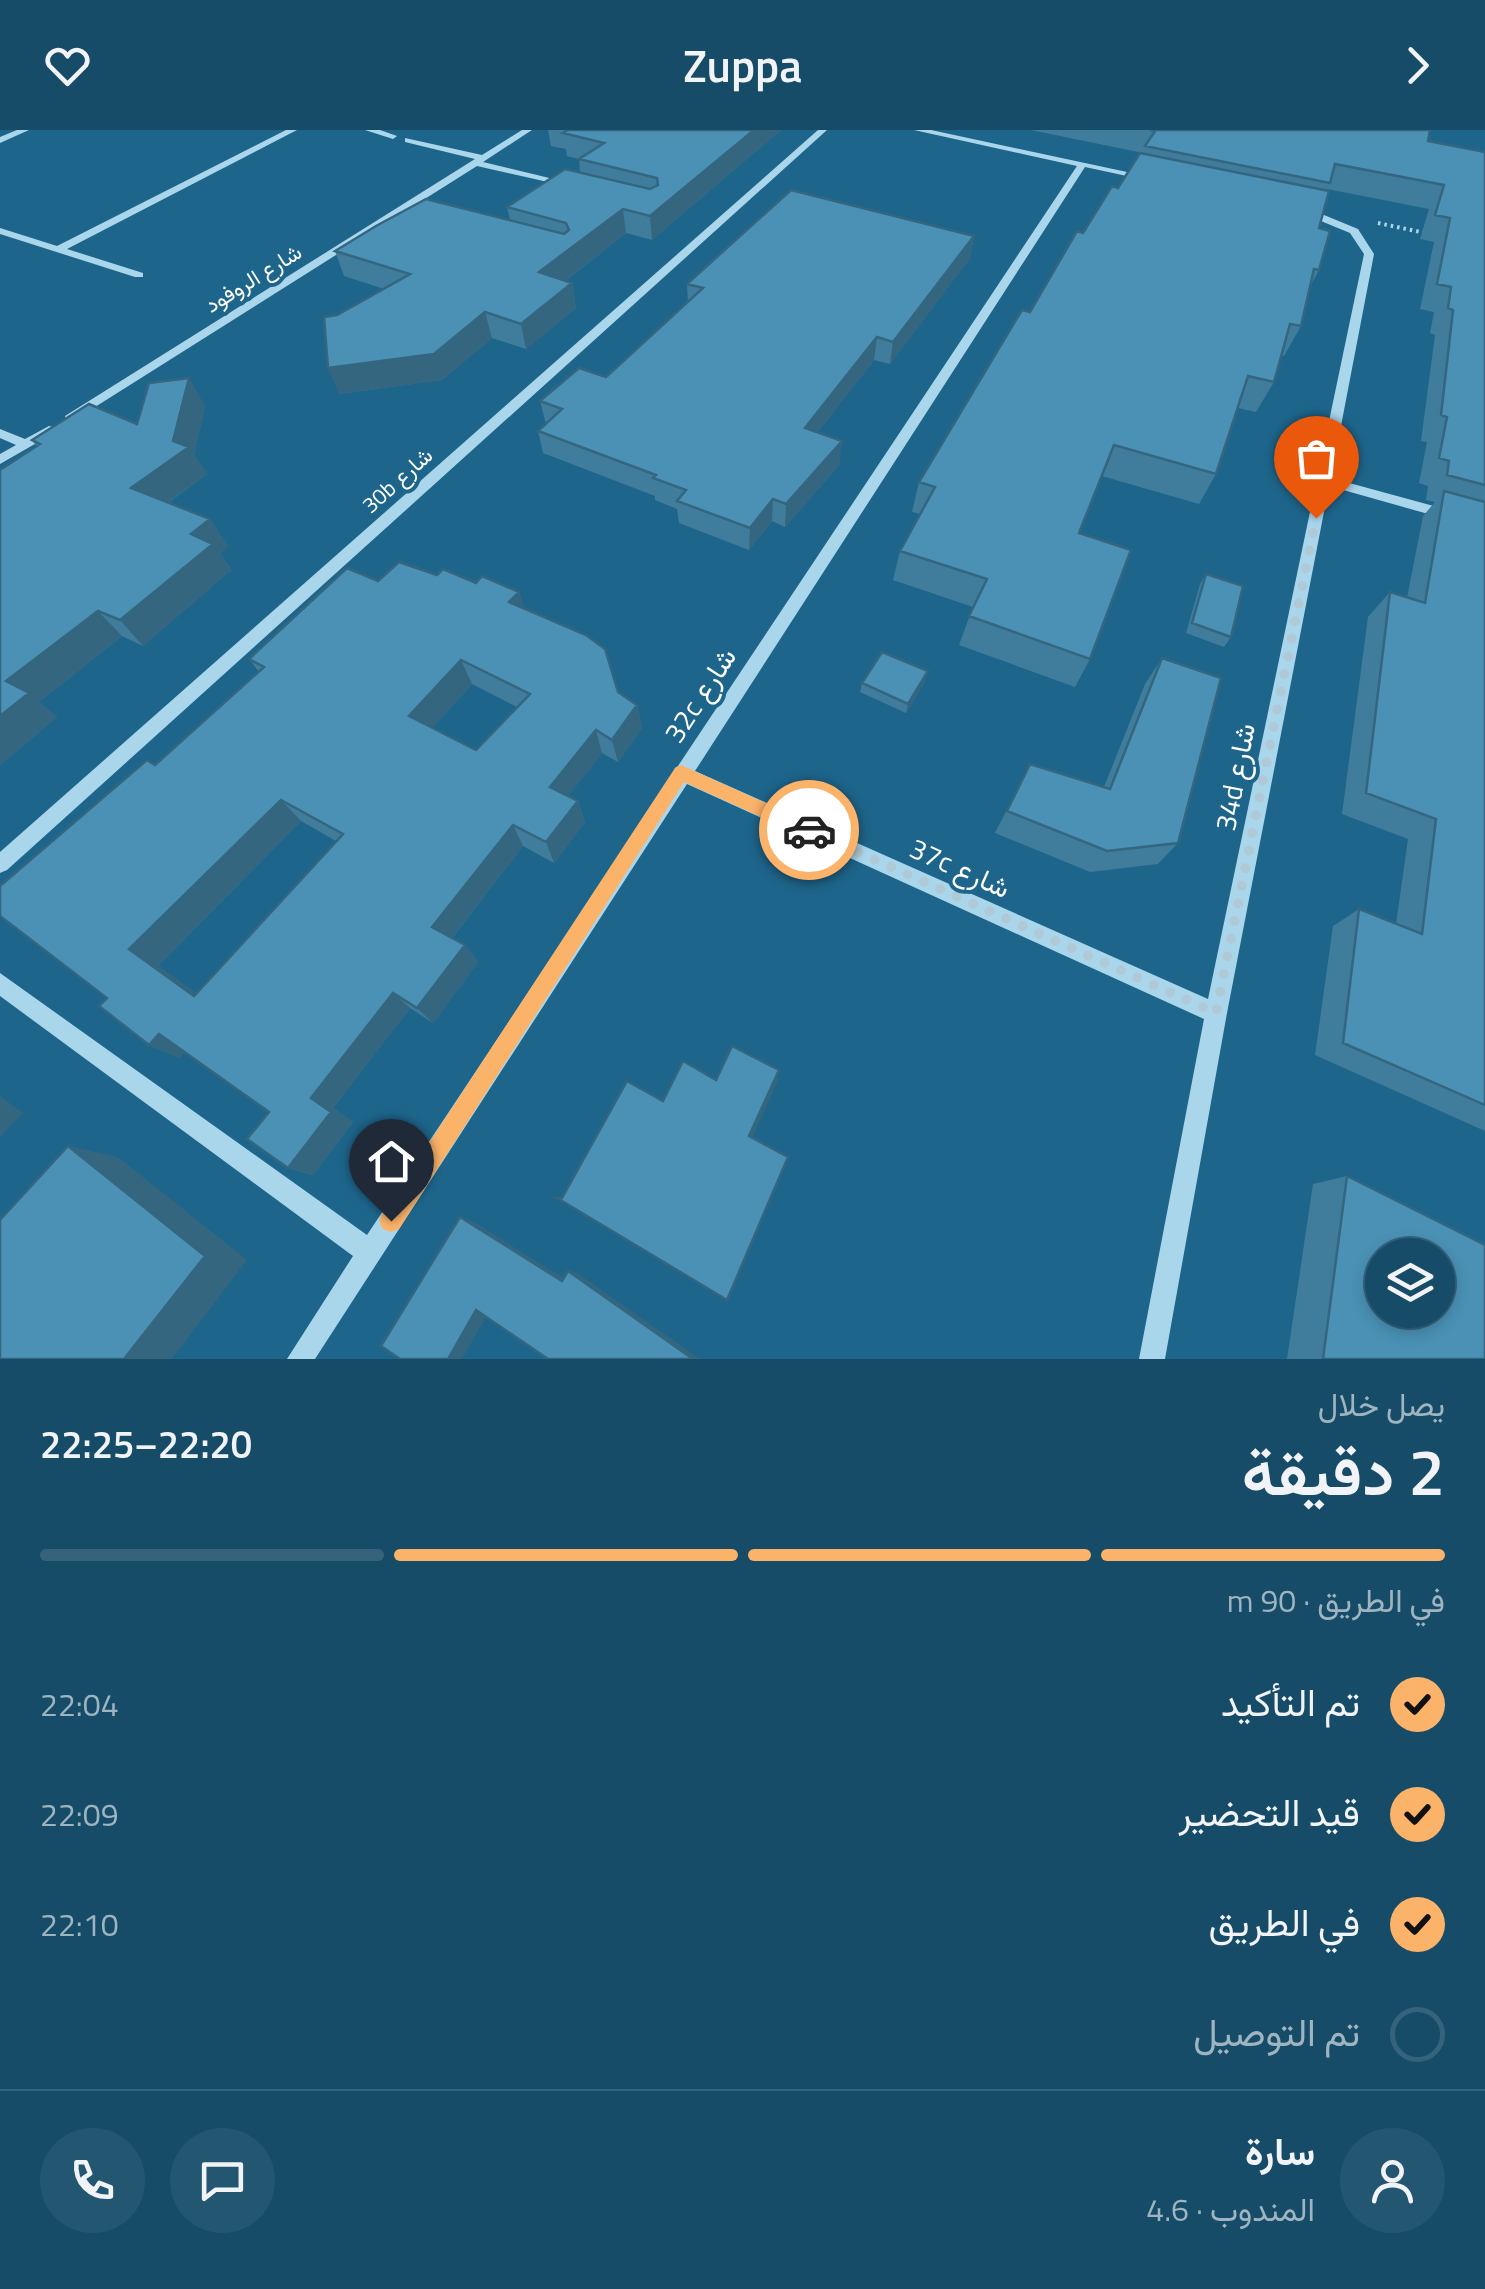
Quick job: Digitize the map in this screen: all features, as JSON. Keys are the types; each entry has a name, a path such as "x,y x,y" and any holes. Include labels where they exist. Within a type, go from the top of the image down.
{"street":[{"path":"0,140 25,130"},
{"path":"58,249 293,130"},
{"path":"369,130 392,136"},
{"name":"شارع الروفود","path":"0,460 528,130"},
{"name":"30b شارع","path":"0,864 823,130"},
{"path":"918,130 1162,180"},
{"path":"408,140 580,188"},
{"name":"32c شارع","path":"300,1359 681,772 1083,164"},
{"path":"403,208 420,213"},
{"path":"1298,209 1337,221"},
{"name":"34d شارع","path":"1152,1359 1216,1013 1369,254 1365,242 1337,221"},
{"path":"0,230 139,275"},
{"path":"0,433 26,444"},
{"path":"1323,480 1485,525"},
{"name":"37c شارع","path":"681,772 1216,1013"},
{"path":"0,984 370,1253"}],"path":[{"path":"1337,221 1368,222 1446,237"}],"building":[{"path":"754,130 650,216 623,209 539,272 572,283 521,324 485,312 434,354 328,368 324,317 337,315 410,274 335,251 376,226 426,199 564,234 569,230 566,223 507,207 565,169 650,189 658,185 657,178 579,159 604,143 563,133"},
{"path":"1150,130 1430,130 1428,141 1485,152 1485,485 1447,475 1449,461 1439,458 1447,417 1441,415 1453,310 1448,308 1451,287 1437,284 1450,218 1435,215 1444,185 1335,164 1330,183 1145,146 1155,131"},
{"path":"1140,153 1329,191 1319,228 1330,231 1319,270 1314,269 1301,326 1290,324 1274,382 1248,376 1216,474 1114,445 1079,533 1131,550 1090,659 969,616 987,579 900,551 935,487 919,482 1022,310 1030,312 1077,231 1083,233 1112,186 1118,188"},
{"path":"791,190 974,236 893,342 877,337 805,428 842,441 786,504 773,499 750,528 677,501 686,490 653,478 656,475 538,431 562,409 540,401 579,368 606,377 703,288 687,284"},
{"path":"189,378 173,441 189,447 131,488 210,519 191,534 213,544 120,620 98,611 6,681 29,693 0,716 0,470 40,444 32,440 89,404 137,424 149,383"},
{"path":"1444,491 1485,502 1485,1105 1343,1043 1359,909 1422,934 1436,819 1366,793 1390,592 1425,603"},
{"path":"399,562 437,575 443,569 476,583 482,576 519,592 509,602 586,635 605,649 618,692 637,705 612,740 596,730 550,787 578,801 546,842 513,825 432,927 465,945 417,1008 393,993 311,1098 331,1112 288,1168 247,1139 269,1112 159,1034 149,1045 99,1006 107,998 0,916 0,886 147,760 155,765 264,667 249,659 347,568 378,581","holes":["461,660 530,694 476,750 409,716","281,800 343,834 194,996 129,949"]},
{"path":"1206,574 1243,586 1231,637 1192,623"},
{"path":"882,652 928,671 908,704 862,683"},
{"path":"1162,658 1221,678 1178,843 1107,851 1007,811 1030,764 1110,789"},
{"path":"732,1046 779,1070 749,1136 788,1157 727,1300 557,1198 562,1198 627,1081 663,1101 683,1061 716,1080"},
{"path":"68,1146 205,1256 124,1359 0,1359 0,1220"},
{"path":"1347,1176 1485,1245 1485,1359 1323,1359"},
{"path":"460,1217 562,1281 568,1271 693,1359 548,1359 476,1310 448,1359 400,1359 381,1346"}],"way so far":[{"path":"809,830 1216,1013 1316,518"}],"route":[{"path":"391,1221 681,772 809,830"}]}
